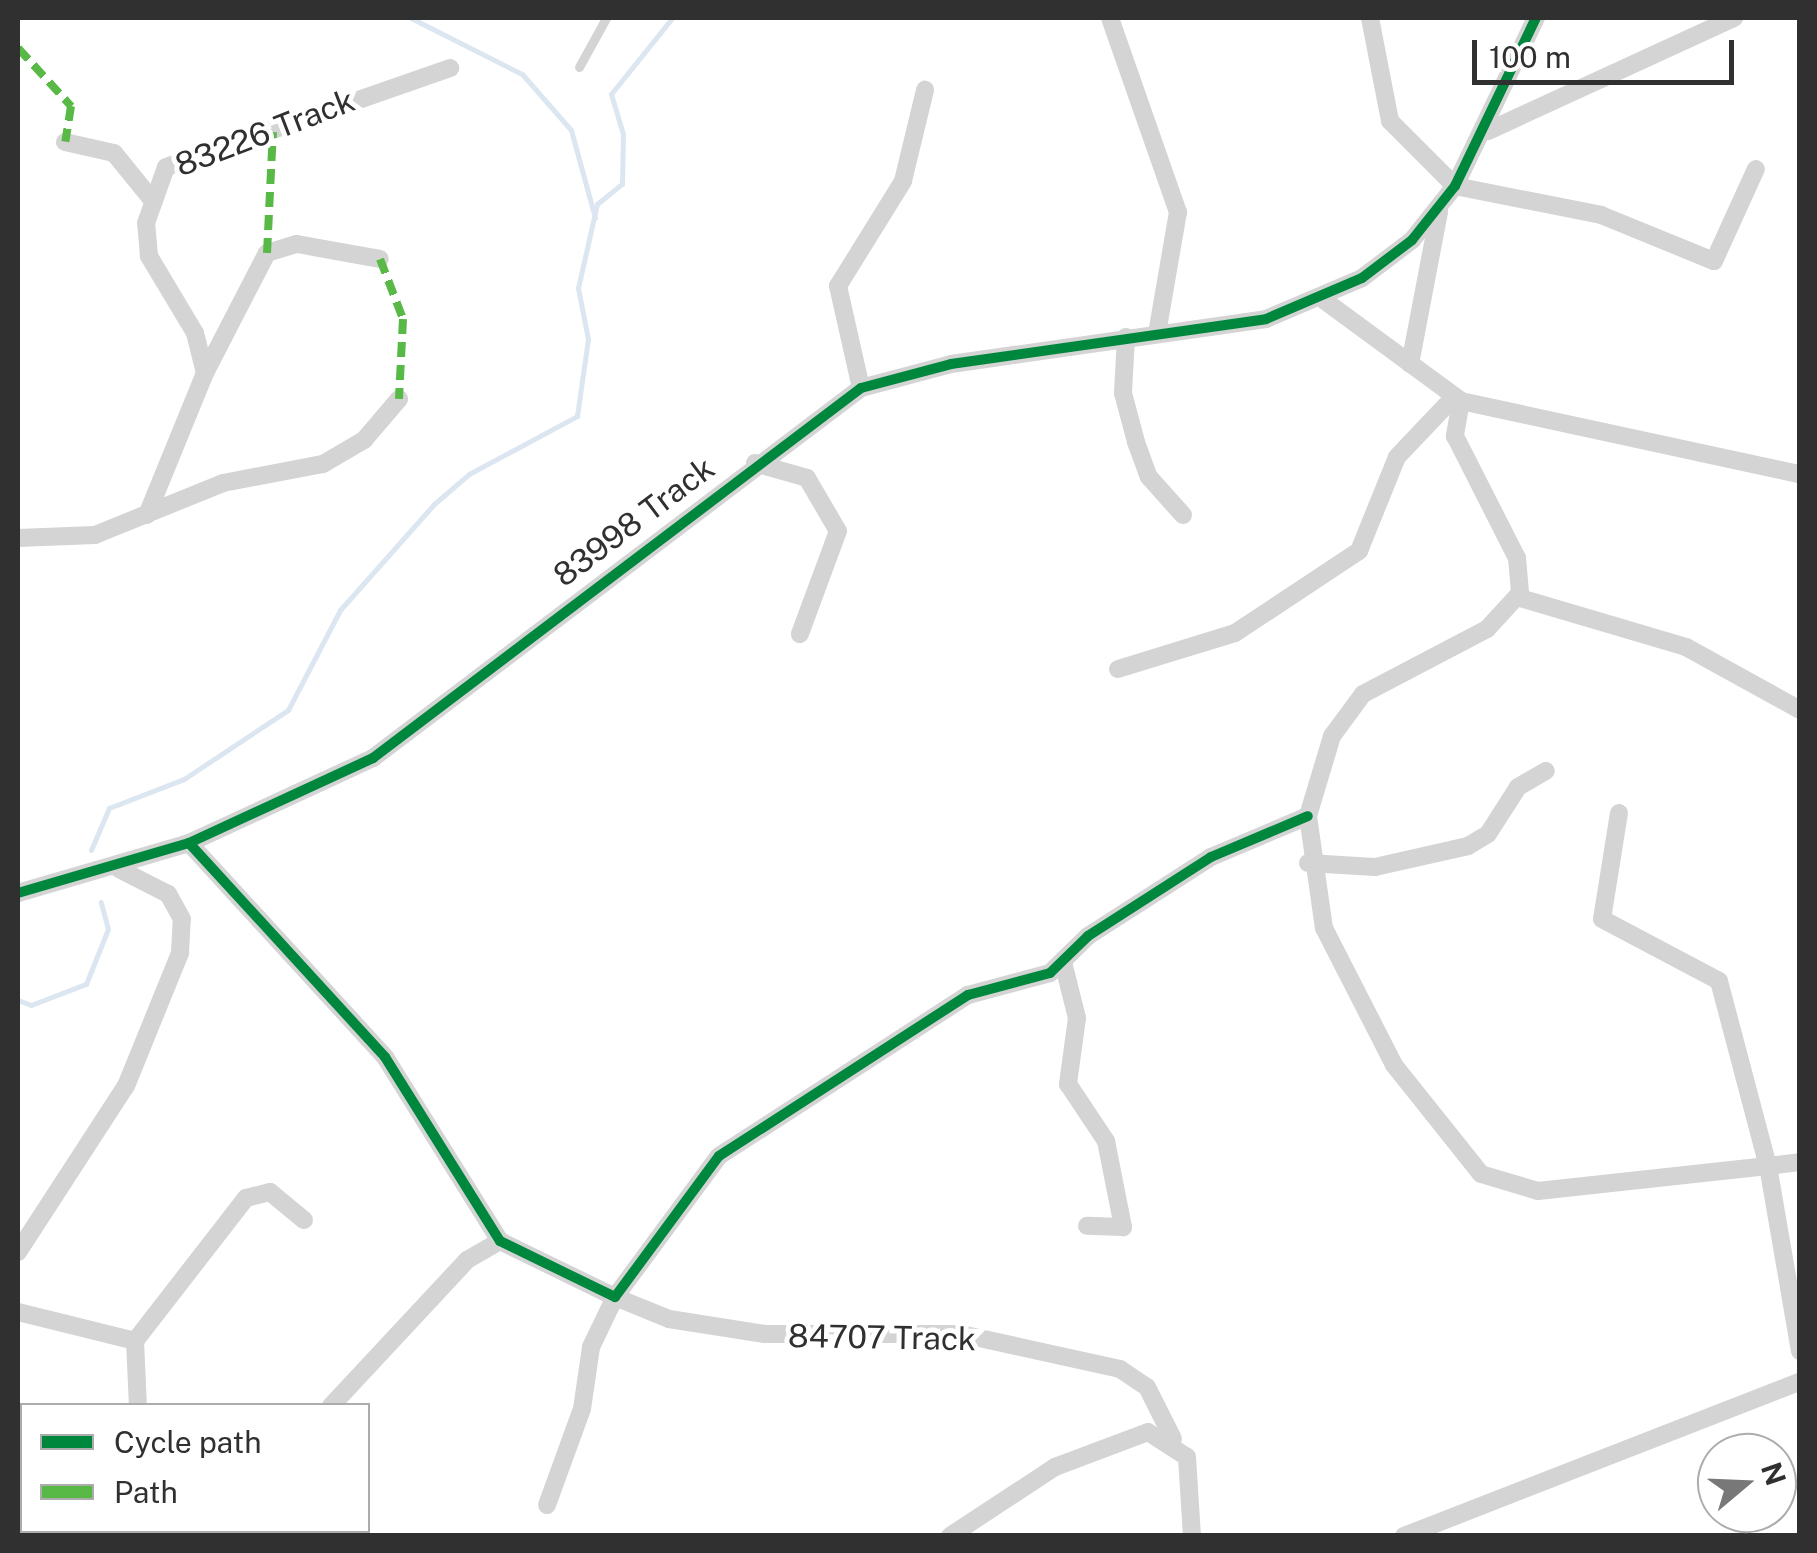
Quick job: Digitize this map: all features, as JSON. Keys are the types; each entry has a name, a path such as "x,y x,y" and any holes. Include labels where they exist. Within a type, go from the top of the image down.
{"street":[{"path":"1110,18 1144,133 1176,199 1156,333"},
{"path":"1370,18 1390,122 1455,186 1601,215 1714,260 1756,169"},
{"name":"83998 Track","path":"18,893 118,868 189,844 373,758 754,462 860,388 1126,337 1226,328 1321,298 1388,263 1455,186 1488,131 1536,18"},
{"path":"1488,131 1734,18"},
{"name":"83226 Track","path":"206,373 195,332 153,272 146,223 174,162 226,152 450,68"},
{"path":"860,388 838,286 903,181 925,90"},
{"path":"66,142 114,153 153,201"},
{"path":"1410,364 1439,208"},
{"path":"148,515 206,373 267,253 297,244 380,260"},
{"path":"1321,298 1457,400 1800,474"},
{"path":"1126,337 1123,393 1136,442 1149,477 1183,514"},
{"path":"18,538 79,538 223,484 336,458 399,400"},
{"path":"1457,400 1455,436 1518,558 1517,598 1487,628 1353,703 1319,768 1308,816 1308,863 1320,917 1358,1002 1434,1124 1481,1174 1538,1191 1800,1162"},
{"path":"1118,670 1235,633 1359,551 1398,457 1457,400"},
{"path":"754,462 806,478 838,530 800,634"},
{"path":"1517,598 1686,647 1800,710"},
{"path":"1308,863 1375,867 1468,846 1488,834 1518,787 1546,771"},
{"path":"1620,813 1601,916 1719,982 1768,1166 1800,1350"},
{"path":"547,1505 582,1409 590,1347 615,1297 719,1156 968,995 1063,962 1088,936 1236,842 1308,816"},
{"path":"189,844 385,1057 500,1241 468,1260 334,1403"},
{"path":"18,1252 130,1076 182,934 168,894 118,868"},
{"path":"1063,962 1077,1018 1068,1084 1106,1141 1123,1226 1087,1226"},
{"path":"138,1403 135,1341 246,1198 270,1192 304,1220"},
{"name":"84707 Track","path":"500,1241 615,1297 669,1318 765,1334 961,1334 1120,1369 1147,1386 1170,1438 1187,1456 1192,1536"},
{"path":"18,1312 135,1341"},
{"path":"1404,1536 1800,1382"},
{"path":"950,1536 1020,1486 1112,1440 1170,1438"}],"lane":[{"path":"579,66 606,18"}],"waterway":[{"path":"411,18 522,74 571,130 595,218"},
{"path":"91,850 109,808 184,779 288,710 340,610 434,504 469,474 577,416 588,339 578,288 597,204 622,184 623,134 611,94 672,18"},
{"path":"18,1000 31,1005 86,984 108,929 101,902"}],"marked path":[{"path":"18,48 71,106 65,142"},
{"path":"267,253 273,132"},
{"path":"380,259 403,319 399,399"}],"cycle path":[{"path":"18,893 189,843 373,758 861,388 951,364 1266,319 1362,278 1412,240 1455,186 1536,18"},
{"path":"189,843 385,1057 500,1241 615,1297 719,1156 968,995 1050,973 1088,936 1211,857 1308,816"}]}
